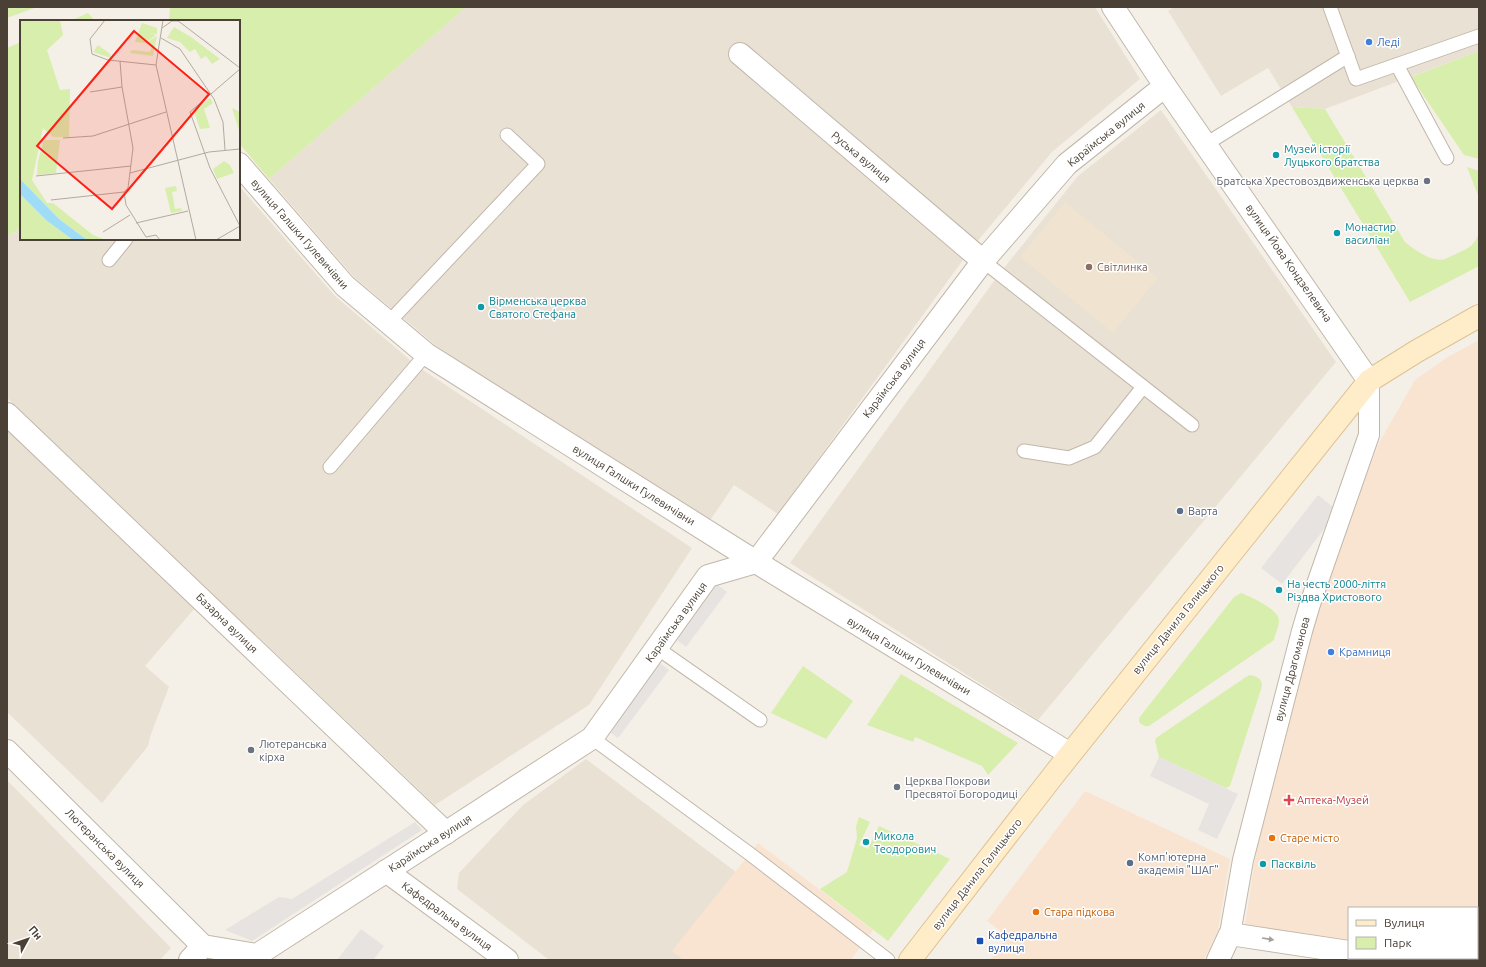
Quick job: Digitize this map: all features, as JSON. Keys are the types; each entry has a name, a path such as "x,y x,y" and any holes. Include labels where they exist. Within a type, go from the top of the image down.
{"main road":[{"name":"вулиця Данила Галицького","path":"910,960 1070,754 1370,381 1417,351 1479,316"}],"street":[{"name":"вулиця Йова Кондзелевича","path":"1113,7 1165,86 1370,381"},
{"name":"Руська вулиця","path":"740,54 983,261"},
{"name":"Караїмська вулиця","path":"197,953 257,954 592,738 708,576 756,562 983,261 1068,164 1165,86"},
{"name":"вулиця Галшки Гулевичівни","path":"240,165 345,286 426,354 756,562 1070,754"},
{"name":"вулиця Драгоманова","path":"1218,960 1230,934 1243,860 1302,631 1369,434 1370,381"},
{"name":"Базарна вулиця","path":"7,414 446,833"},
{"name":"Лютеранська вулиця","path":"7,751 197,953"},
{"name":"Кафедральна вулиця","path":"386,871 507,960"},
{"path":"1230,934 1348,952"}],"lane":[{"path":"1330,7 1356,79 1479,36"},
{"path":"1206,144 1348,56"},
{"path":"1396,65 1447,158"},
{"path":"389,322 538,164 507,135"},
{"path":"109,260 125,240"},
{"path":"983,261 1192,425"},
{"path":"330,467 426,354"},
{"path":"1024,451 1069,458 1095,447 1143,387"},
{"path":"657,648 760,720"},
{"path":"592,738 750,854 888,960"}],"shaded area":[{"path":"466,7 1095,7 1140,79 1052,152 971,249 778,514 734,485 707,525 434,344 354,277 269,179"},
{"path":"1174,7 1479,7 1479,51 1325,109 1292,107 1268,68 1221,96 1168,11"},
{"path":"1161,110 1336,362 1038,720 790,563 999,274 1078,176"},
{"path":"240,187 335,296 417,366 692,548 589,705 435,805 7,398 7,236 20,229 20,240 240,240"},
{"name":"Світлинка","path":"1065,202 1158,278 1113,333 1020,257"},
{"path":"1479,340 1479,960 1469,959 1478,959 1478,907 1348,907 1348,941 1245,926 1257,845 1313,613 1379,443 1415,380 1446,358"},
{"path":"7,429 195,608 145,666 169,687 148,746 102,803 7,712"},
{"path":"1318,495 1338,511 1282,584 1261,568"},
{"path":"715,583 727,592 686,647 674,638"},
{"path":"657,661 669,670 618,738 606,729"},
{"path":"1159,757 1238,794 1217,839 1198,830 1209,804 1150,776"},
{"path":"586,759 736,872 673,951 684,960 549,960 457,889 459,873 523,805"},
{"path":"7,780 171,948 160,960 7,960"},
{"path":"1085,791 1230,859 1218,930 1204,960 990,960 1008,936 987,921"},
{"path":"415,822 422,830 252,941 225,930 279,897 292,899"},
{"path":"758,843 873,930 851,960 684,960 672,951"},
{"path":"361,929 384,946 373,960 337,960"}],"green space":[{"path":"7,7 37,7 7,18"},
{"path":"170,7 466,7 269,179 240,144 240,20 169,20"},
{"path":"88,13 94,20 72,20"},
{"path":"20,42 20,229 7,236 7,48"},
{"path":"1479,51 1479,159 1464,155 1411,77"},
{"path":"1292,107 1325,109 1405,242 1424,255 1440,260 1470,247 1474,243 1479,233 1479,266 1410,302"},
{"path":"1467,167 1479,171 1479,198"},
{"path":"1241,593 1264,604 1275,612 1279,623 1274,640 1149,726 1141,724 1139,722 1139,718 1234,597"},
{"path":"803,666 853,701 826,739 771,713"},
{"path":"901,674 1018,743 988,775 982,766 915,737 913,742 867,725"},
{"path":"1250,675 1259,678 1262,686 1230,786 1226,788 1159,757 1155,741 1156,738"},
{"path":"859,817 870,822 859,845 868,849 879,826 950,859 888,941 820,889 847,872 857,838 856,827"}],"place":[{"name":"Леді","path":"1369,42"},
{"name":"Музей історії Луцького братства","path":"1276,155"},
{"name":"Братська Хрестовоздвиженська церква","path":"1427,181"},
{"name":"Монастир василіан","path":"1337,233"},
{"name":"Світлинка","path":"1089,267"},
{"name":"Вірменська церква Святого Стефана","path":"481,307"},
{"name":"Варта","path":"1180,511"},
{"name":"На честь 2000-ліття Різдва Христового","path":"1279,590"},
{"name":"Крамниця","path":"1331,652"},
{"name":"Лютеранська кірха","path":"251,750"},
{"name":"Церква Покрови Пресвятої Богородиці","path":"897,787"},
{"name":"Аптека-Музей","path":"1289,800"},
{"name":"Старе місто","path":"1272,838"},
{"name":"Микола Теодорович","path":"866,842"},
{"name":"Комп'ютерна академія \"ШАГ\"","path":"1130,863"},
{"name":"Пасквіль","path":"1263,864"},
{"name":"Стара підкова","path":"1036,912"},
{"name":"Кафедральна вулиця","path":"980,941"}]}
